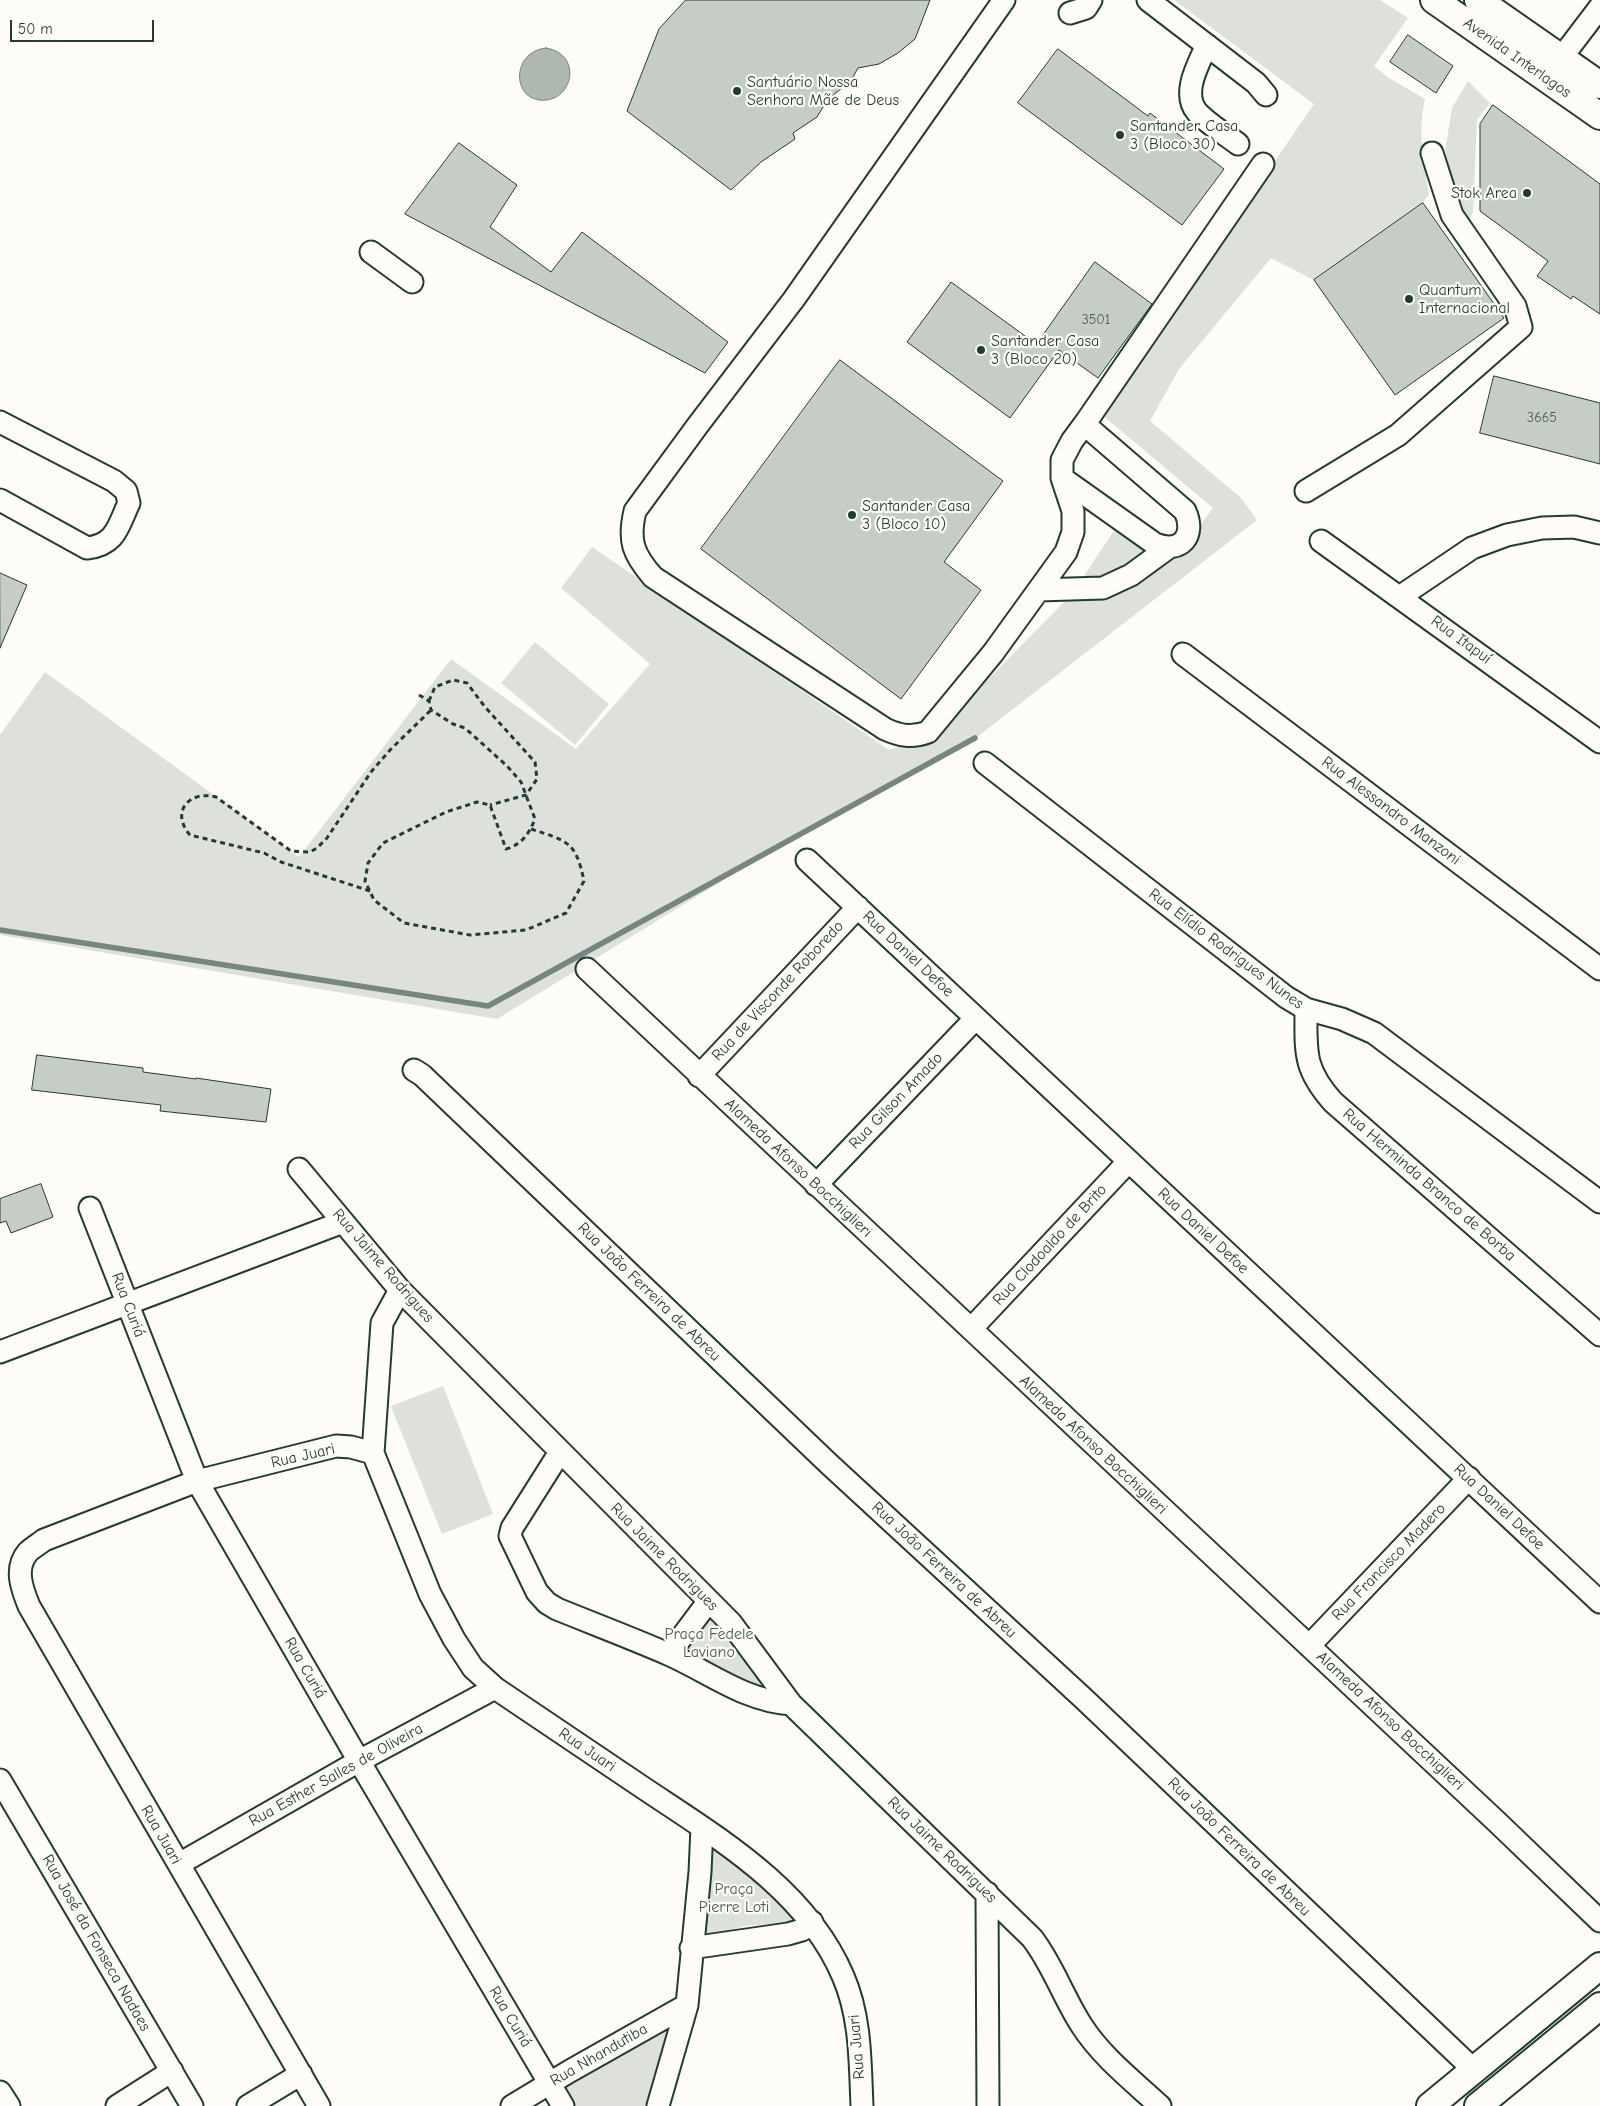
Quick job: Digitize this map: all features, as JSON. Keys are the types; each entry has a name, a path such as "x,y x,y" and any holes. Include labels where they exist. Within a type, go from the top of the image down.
{"main road":[{"name":"Avenida Interlagos","path":"1434,0 1600,116"},
{"name":"Avenida Interlagos","path":"1478,0 1600,85"},
{"path":"1430,2106 1600,1966"},
{"path":"1478,2106 1600,2006"},
{"path":"1543,2013 1562,2038"}],"street":[{"path":"1004,0 794,300 634,511 631,529 633,548 641,564 653,577 885,729 897,735 910,737 928,732 993,653 1066,552 1073,532 1073,511 1062,478 1062,460 1072,441 1263,164"},
{"path":"1070,13 1086,8 1091,0"},
{"path":"1148,0 1256,83 1266,95"},
{"path":"1562,57 1600,7"},
{"path":"1207,45 1193,76 1191,95 1196,111 1238,144"},
{"path":"1306,491 1398,435 1522,327 1515,306 1452,215 1432,153"},
{"path":"371,252 412,282"},
{"path":"0,422 114,481 126,491 129,503 113,537 100,547 87,548 0,500"},
{"path":"1039,590 1103,588 1130,575 1168,548 1179,545 1186,538 1190,522 1185,511 1091,430 1086,422"},
{"path":"1062,478 1155,544 1168,548"},
{"path":"1401,596 1472,548 1507,535 1542,528 1574,526 1600,533"},
{"name":"Rua Itapuí","path":"1321,541 1401,596 1600,742"},
{"name":"Rua Alessandro Manzoni","path":"1183,654 1600,968"},
{"name":"Rua Elídio Rodrigues Nunes","path":"985,763 1286,997 1306,1010 1342,1018 1374,1033 1600,1202"},
{"name":"Rua Daniel Defoe","path":"807,860 1600,1602"},
{"name":"Rua de Visconde Roboredo","path":"699,1076 858,907"},
{"name":"Alameda Afonso Bocchiglieri","path":"587,969 1600,1921"},
{"name":"Rua Herminda Branco de Borba","path":"1306,1010 1309,1066 1315,1080 1333,1102 1600,1335"},
{"name":"Rua Gilson Amado","path":"816,1186 976,1018"},
{"name":"Rua João Ferreira de Abreu","path":"414,1070 422,1075 829,1464 1083,1698 1474,2070"},
{"name":"Rua Clodoaldo de Brito","path":"971,1329 1129,1161"},
{"name":"Rua Jaime Rodrigues","path":"299,1169 400,1290 741,1636 791,1704 1032,1938 1044,1953 1080,2023 1092,2041 1160,2106"},
{"name":"Rua Curiá","path":"90,1208 197,1481 359,1761 563,2106"},
{"path":"0,1352 343,1222"},
{"path":"374,1453 382,1322 400,1290"},
{"name":"Rua Juari","path":"319,2106 29,1606 21,1588 20,1571 27,1553 44,1540 197,1481 336,1446 351,1447 374,1453 430,1594 473,1668 495,1688 702,1827 755,1866 812,1922 824,1938 837,1962 854,2008 860,2047 862,2106"},
{"path":"560,1452 512,1528 510,1536 537,1592 547,1603 557,1609 669,1654 744,1693 773,1703 791,1704"},
{"name":"Rua Francisco Madero","path":"1309,1646 1469,1478"},
{"path":"669,1654 708,1602"},
{"name":"Rua Esther Salles de Oliveira","path":"178,1864 359,1761 495,1688"},
{"name":"Rua José da Fonseca Nadaes","path":"0,1780 192,2106"},
{"path":"658,2106 687,2005 691,1948 700,1872 702,1827"},
{"path":"987,1893 988,2106"},
{"path":"691,1948 788,1934 802,1930 812,1922"},
{"name":"Rua Nhandutiba","path":"512,2106 687,2005"},
{"path":"117,2106 172,2072"},
{"path":"248,2106 301,2074"},
{"path":"0,2092 9,2106"}],"path":[{"path":"428,701 435,687 453,680 467,683 485,708 536,762 537,779 526,795 490,805 477,802 446,812 383,843 368,863 365,881 374,900 404,923 470,935 526,930 566,912 584,881 580,860 565,840 531,829"},
{"path":"419,695 428,701 431,710 453,724 466,728 508,766 521,782 535,819 531,829 517,846 506,849 490,805"},
{"path":"370,892 281,862 264,853 190,835 183,826 180,817 182,807 194,798 206,794 216,797 290,851 310,852 327,838 371,772 390,750 431,710"}],"green space":[{"path":"1174,0 1380,0 1408,18 1374,66 1389,78 1425,99 1421,135 1429,194 1423,203 1314,280 1271,258 1179,369 1150,421 1241,498 1257,520 977,737 740,870 497,1019 0,935 0,735 45,672 299,857 451,659 576,749 650,664 561,588 592,547 889,750 931,737 1072,594 1115,529 1157,561 1179,554 1213,508 1101,414 1314,104"},
{"path":"1468,81 1490,103 1477,120 1473,212 1463,234 1446,218 1453,181 1445,151 1452,108"},
{"path":"535,642 609,704 575,745 501,683"},
{"path":"443,1386 493,1514 442,1534 391,1406"},
{"name":"Praça Fedele Laviano","path":"708,1616 769,1691 682,1650"},
{"name":"Praça Pierre Loti","path":"708,1841 749,1872 799,1922 744,1926 698,1940"},
{"path":"677,2022 648,2106 571,2106 560,2087"}],"shaded area":[{"path":"546,48 558,52 566,59 569,68 569,78 566,87 560,94 551,99 539,100 530,97 524,91 520,83 520,74 522,65 527,57 535,51"}],"building":[{"name":"Santuário Nossa Senhora Mãe de Deus","path":"686,0 930,0 915,39 898,53 879,64 858,68 850,82 828,99 817,117 793,133 795,139 761,162 731,190 627,111 659,29"},
{"path":"1408,35 1453,66 1436,93 1390,62"},
{"name":"Santander Casa 3 (Bloco 30)","path":"1058,49 1148,116 1150,113 1224,169 1182,225 1018,103"},
{"name":"Stok Area","path":"1493,105 1600,184 1600,314 1573,296 1571,299 1537,276 1548,261 1480,211 1480,124"},
{"path":"459,143 517,185 490,227 551,272 582,232 728,342 705,373 405,214"},
{"name":"Quantum Internacional","path":"1423,203 1504,318 1395,395 1314,280"},
{"path":"1095,262 1152,304 1098,378 1059,350 1010,418 907,342 951,282 1036,344"},
{"name":"Santander Casa 3 (Bloco 10)","path":"840,360 1003,481 944,562 981,590 901,699 701,549"},
{"path":"1494,376 1600,403 1600,464 1480,433"},
{"path":"0,573 27,585 0,648"},
{"path":"37,1055 143,1068 143,1072 271,1089 266,1122 160,1111 161,1105 32,1090"},
{"path":"41,1184 53,1217 11,1233 6,1221 0,1223 0,1199"}],"waterway":[{"path":"0,930 488,1006 975,738"}],"place":[{"name":"Santuário Nossa Senhora Mãe de Deus","path":"737,91"},
{"name":"Santander Casa 3 (Bloco 30)","path":"1120,135"},
{"name":"Stok Area","path":"1527,193"},
{"name":"Quantum Internacional","path":"1409,299"},
{"name":"Santander Casa 3 (Bloco 20)","path":"981,350"},
{"name":"Santander Casa 3 (Bloco 10)","path":"852,515"}]}
